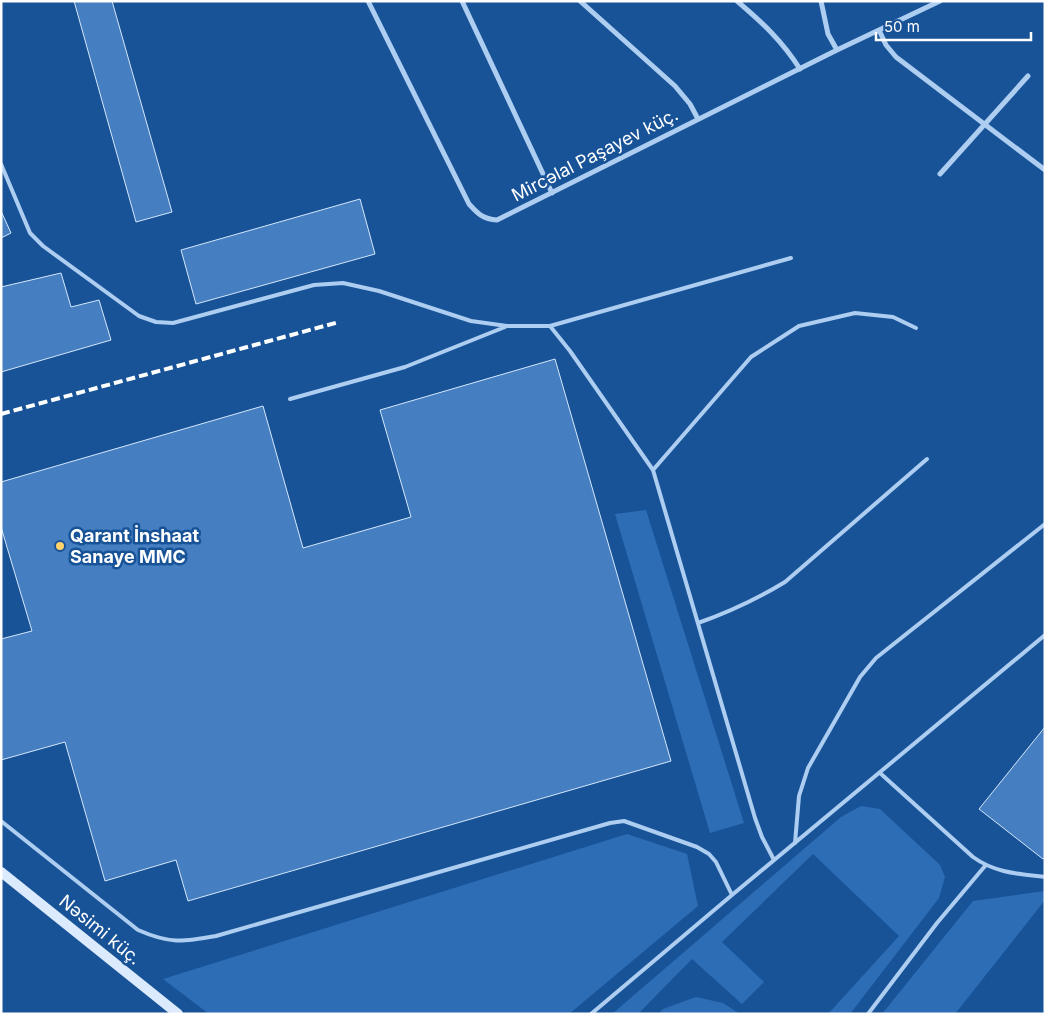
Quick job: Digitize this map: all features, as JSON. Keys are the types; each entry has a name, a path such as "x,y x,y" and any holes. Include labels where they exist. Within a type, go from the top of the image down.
{"street":[{"name":"Mircəlal Paşayev küç.","path":"368,1 469,204 480,216 488,220 497,220 836,50 940,1"},
{"path":"462,1 552,193"},
{"path":"580,1 675,86 690,104 698,119"},
{"path":"738,1 767,26 787,48 800,69"},
{"path":"821,1 828,34 836,50"},
{"path":"879,30 886,45 896,58 1045,170"},
{"path":"940,174 1028,76"},
{"name":"Nəsimi küç.","path":"1,872 178,1014"}],"lane":[{"path":"1,164 30,233 43,246 139,316 156,322 173,323 314,285 343,283 379,291 471,321 507,326 550,326 791,258"},
{"path":"653,470 751,357 799,326 855,313 894,317 916,328"},
{"path":"290,399 405,367 507,326"},
{"path":"550,326 570,350 653,470 755,818 774,860"},
{"path":"698,623 734,610 785,582 927,460"},
{"path":"794,843 799,796 808,768 860,677 876,658 1045,524"},
{"path":"591,1014 1045,635"},
{"path":"880,773 985,866 1006,873 1045,877"},
{"path":"1,821 138,930 158,939 183,942 216,936 610,823 624,821 697,847 709,854 716,862 732,895"},
{"path":"868,1014 937,923 985,866"}],"shaded area":[{"path":"646,510 744,823 710,833 615,514"},
{"path":"861,806 880,809 940,865 945,877 939,898 850,1014 828,1014 899,936 813,854 722,942 764,982 742,1004 692,959 638,1014 612,1014 841,817"},
{"path":"627,834 687,854 698,906 569,1014 209,1014 163,979"},
{"path":"1045,891 1045,900 955,1014 882,1014 973,901"},
{"path":"696,997 723,1003 740,1014 658,1014 663,1009"}],"building":[{"path":"74,1 112,1 172,212 136,222"},
{"path":"360,199 375,254 196,304 181,250"},
{"path":"1,211 11,233 1,238"},
{"path":"61,273 71,307 99,300 111,340 1,372 1,287"},
{"path":"555,359 671,761 188,901 176,860 105,881 65,742 1,760 1,639 32,631 1,527 1,482 263,406 303,548 411,517 380,410"},
{"path":"1045,727 1045,857 1043,859 979,809"}],"railway":[{"path":"1,414 339,322"}],"place":[{"name":"Qarant İnshaat Sanaye MMC","path":"60,546"}]}
